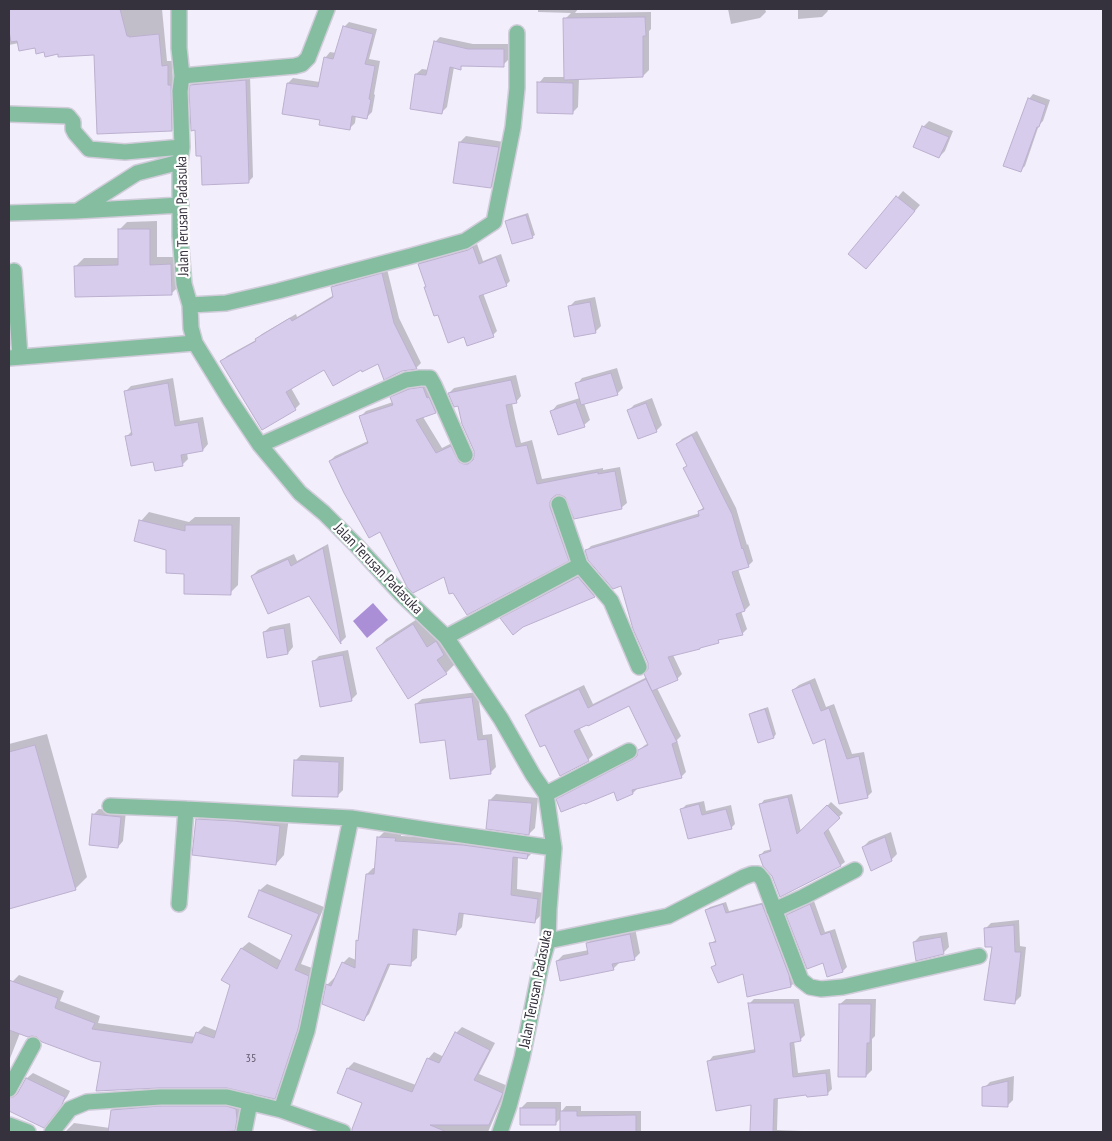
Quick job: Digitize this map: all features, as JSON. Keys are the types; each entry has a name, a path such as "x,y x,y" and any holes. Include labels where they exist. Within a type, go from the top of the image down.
{"street":[{"name":"Jalan Terusan Padasuka","path":"179,9 179,48 182,76 180,90 180,236 184,284 190,305 191,328 195,343 260,445 300,493 324,513 400,593 446,637 501,719 546,794 554,848 548,941 541,965 522,1058 500,1132"},
{"path":"182,76 302,64 308,58 327,9"},
{"path":"190,305 226,303 402,258 464,240 494,222 513,127 517,88 517,33"},
{"path":"9,114 68,116 73,122 75,133 89,149 181,154"},
{"path":"76,211 137,173 181,154"},
{"path":"9,213 181,205"},
{"path":"14,271 14,358 195,343"},
{"path":"260,445 406,380 430,378 465,455"},
{"path":"559,504 580,565 610,601 638,668"},
{"path":"446,637 580,565"},
{"path":"546,794 629,751"},
{"path":"110,806 351,818 554,848"},
{"path":"179,904 186,809"},
{"path":"281,1110 307,1031 351,818"},
{"path":"774,910 803,898 855,870"},
{"path":"548,941 668,916 744,877 758,874 763,880 801,980 810,987 821,989 843,986 978,956"},
{"path":"9,1089 33,1045"},
{"path":"52,1132 70,1109 87,1102 170,1097 227,1097 281,1110 343,1132"},
{"path":"244,1132 250,1102"},
{"path":"9,1125 28,1132"}],"shaded area":[{"path":"373,603 388,620 367,638 353,621"}],"building":[{"path":"9,9 120,9 127,36 159,34 162,66 168,65 168,85 171,85 172,131 97,134 94,55 58,57 58,54 45,57 44,52 36,54 35,48 19,51 17,41 11,42"},
{"path":"645,17 646,36 643,36 643,77 564,80 563,18"},
{"path":"343,26 373,34 365,64 375,66 367,119 352,116 350,130 319,125 320,120 282,114 287,83 318,87 324,57 333,59"},
{"path":"434,41 468,49 504,49 504,67 461,66 461,70 450,67 442,114 410,109 415,74 426,75"},
{"path":"246,80 249,183 202,185 201,156 196,156 195,130 191,131 190,85"},
{"path":"537,82 573,83 573,114 537,113"},
{"path":"1028,98 1046,105 1021,172 1003,166"},
{"path":"922,126 949,137 939,158 913,147"},
{"path":"459,142 499,147 491,188 453,183"},
{"path":"896,196 915,211 866,269 848,254"},
{"path":"526,215 533,238 512,244 505,221"},
{"path":"118,229 150,229 150,265 171,264 172,295 75,297 74,266 118,265"},
{"path":"473,247 479,264 496,257 507,286 479,296 494,337 467,346 464,337 448,343 438,315 434,316 418,264"},
{"path":"382,273 394,323 417,369 402,371 384,380 378,364 362,372 361,370 333,386 324,370 286,392 296,410 262,430 220,361 256,341 255,339 290,318 292,321 333,297 331,287"},
{"path":"590,302 596,333 574,337 568,306"},
{"path":"611,373 618,395 581,405 575,383"},
{"path":"511,380 517,403 506,405 510,424 516,447 527,445 537,484 598,472 598,474 615,471 622,509 574,519 565,497 556,495 550,502 550,507 569,561 467,615 453,593 449,594 444,577 413,593 407,587 380,532 369,538 329,461 368,443 359,416 393,405 390,397 409,389 423,387 436,413 416,420 436,453 451,446 459,462 468,464 473,460 474,451 462,424 458,406 454,407 448,393"},
{"path":"168,383 175,426 198,422 203,451 181,455 183,466 155,471 153,462 131,466 125,436 132,435 124,391"},
{"path":"576,402 585,427 558,435 550,411"},
{"path":"646,403 657,432 638,439 627,410"},
{"path":"692,435 732,514 749,567 732,572 745,611 736,614 743,635 718,640 719,643 668,657 678,680 652,691 644,674 648,669 648,663 633,629 621,586 613,589 588,560 585,550 699,516 698,511 704,509 683,468 687,466 676,444"},
{"path":"139,520 185,531 185,525 232,525 231,595 184,594 184,574 166,573 166,550 134,541"},
{"path":"323,548 341,644 309,596 268,614 251,576 288,559 291,566"},
{"path":"578,577 595,597 523,627 513,635 500,618"},
{"path":"413,624 427,647 436,641 444,655 437,660 447,674 408,699 376,648"},
{"path":"284,628 288,654 267,658 263,632"},
{"path":"343,655 352,701 320,707 312,661"},
{"path":"646,679 677,742 672,744 682,778 632,790 633,794 617,801 614,792 561,812 556,799 633,759 637,756 638,750 648,745 629,706 574,731 589,761 560,776 545,745 540,747 525,715 579,689 588,708"},
{"path":"810,683 821,711 829,708 847,759 859,756 868,798 839,804 825,739 813,744 792,690"},
{"path":"472,697 478,740 487,739 491,774 450,779 445,740 420,743 415,704"},
{"path":"765,709 774,738 758,743 749,714"},
{"path":"35,745 76,890 9,909 9,752"},
{"path":"294,760 339,762 338,797 292,796"},
{"path":"788,797 797,834 827,805 840,818 824,833 841,866 780,897 772,876 763,866 759,855 771,851 759,804"},
{"path":"489,800 532,803 529,835 486,829"},
{"path":"699,804 702,815 726,809 732,829 688,839 680,809"},
{"path":"92,814 121,817 118,848 89,845"},
{"path":"196,819 280,826 276,865 192,855"},
{"path":"377,837 396,838 395,841 463,845 528,854 527,859 513,857 511,895 538,899 535,923 459,913 456,935 413,929 411,966 388,964 364,1021 322,1004 326,984 331,986 342,962 355,968 356,940 358,941 366,874 374,874"},
{"path":"885,837 892,861 871,871 862,847"},
{"path":"259,890 319,914 295,970 309,976 298,1029 275,1099 227,1088 159,1088 96,1091 101,1062 93,1061 42,1042 37,1037 28,1037 9,1030 9,980 58,998 55,1008 95,1023 92,1029 192,1043 196,1032 214,1038 230,985 221,980 241,948 277,969 292,935 248,917"},
{"path":"723,904 726,913 762,904 789,975 791,987 747,997 743,974 718,983 711,967 716,965 709,943 716,942 705,910"},
{"path":"810,904 821,935 830,932 843,972 827,977 823,963 807,969 786,915"},
{"path":"1014,925 1015,952 1021,952 1015,1004 984,1000 992,947 985,947 984,928"},
{"path":"630,934 635,960 612,964 614,970 560,981 556,961 588,954 586,943"},
{"path":"941,937 944,954 916,961 913,942"},
{"path":"748,1003 794,1003 801,1041 790,1043 793,1077 826,1073 828,1095 807,1097 806,1095 774,1099 773,1132 750,1132 751,1105 716,1111 707,1061 755,1052"},
{"path":"839,1004 871,1004 870,1043 867,1043 866,1077 838,1077"},
{"path":"455,1032 490,1050 474,1080 503,1093 489,1125 430,1125 447,1132 352,1132 362,1103 337,1093 347,1068 412,1092 427,1058 439,1063"},
{"path":"26,1078 65,1097 62,1105 44,1128 9,1111 9,1098 17,1094"},
{"path":"1008,1081 1008,1107 982,1106 982,1087"},
{"path":"160,1106 226,1106 236,1109 235,1131 108,1132 111,1110"},
{"path":"520,1108 556,1108 556,1125 520,1125"},
{"path":"560,1111 577,1111 577,1116 636,1115 636,1132 560,1132"}]}
